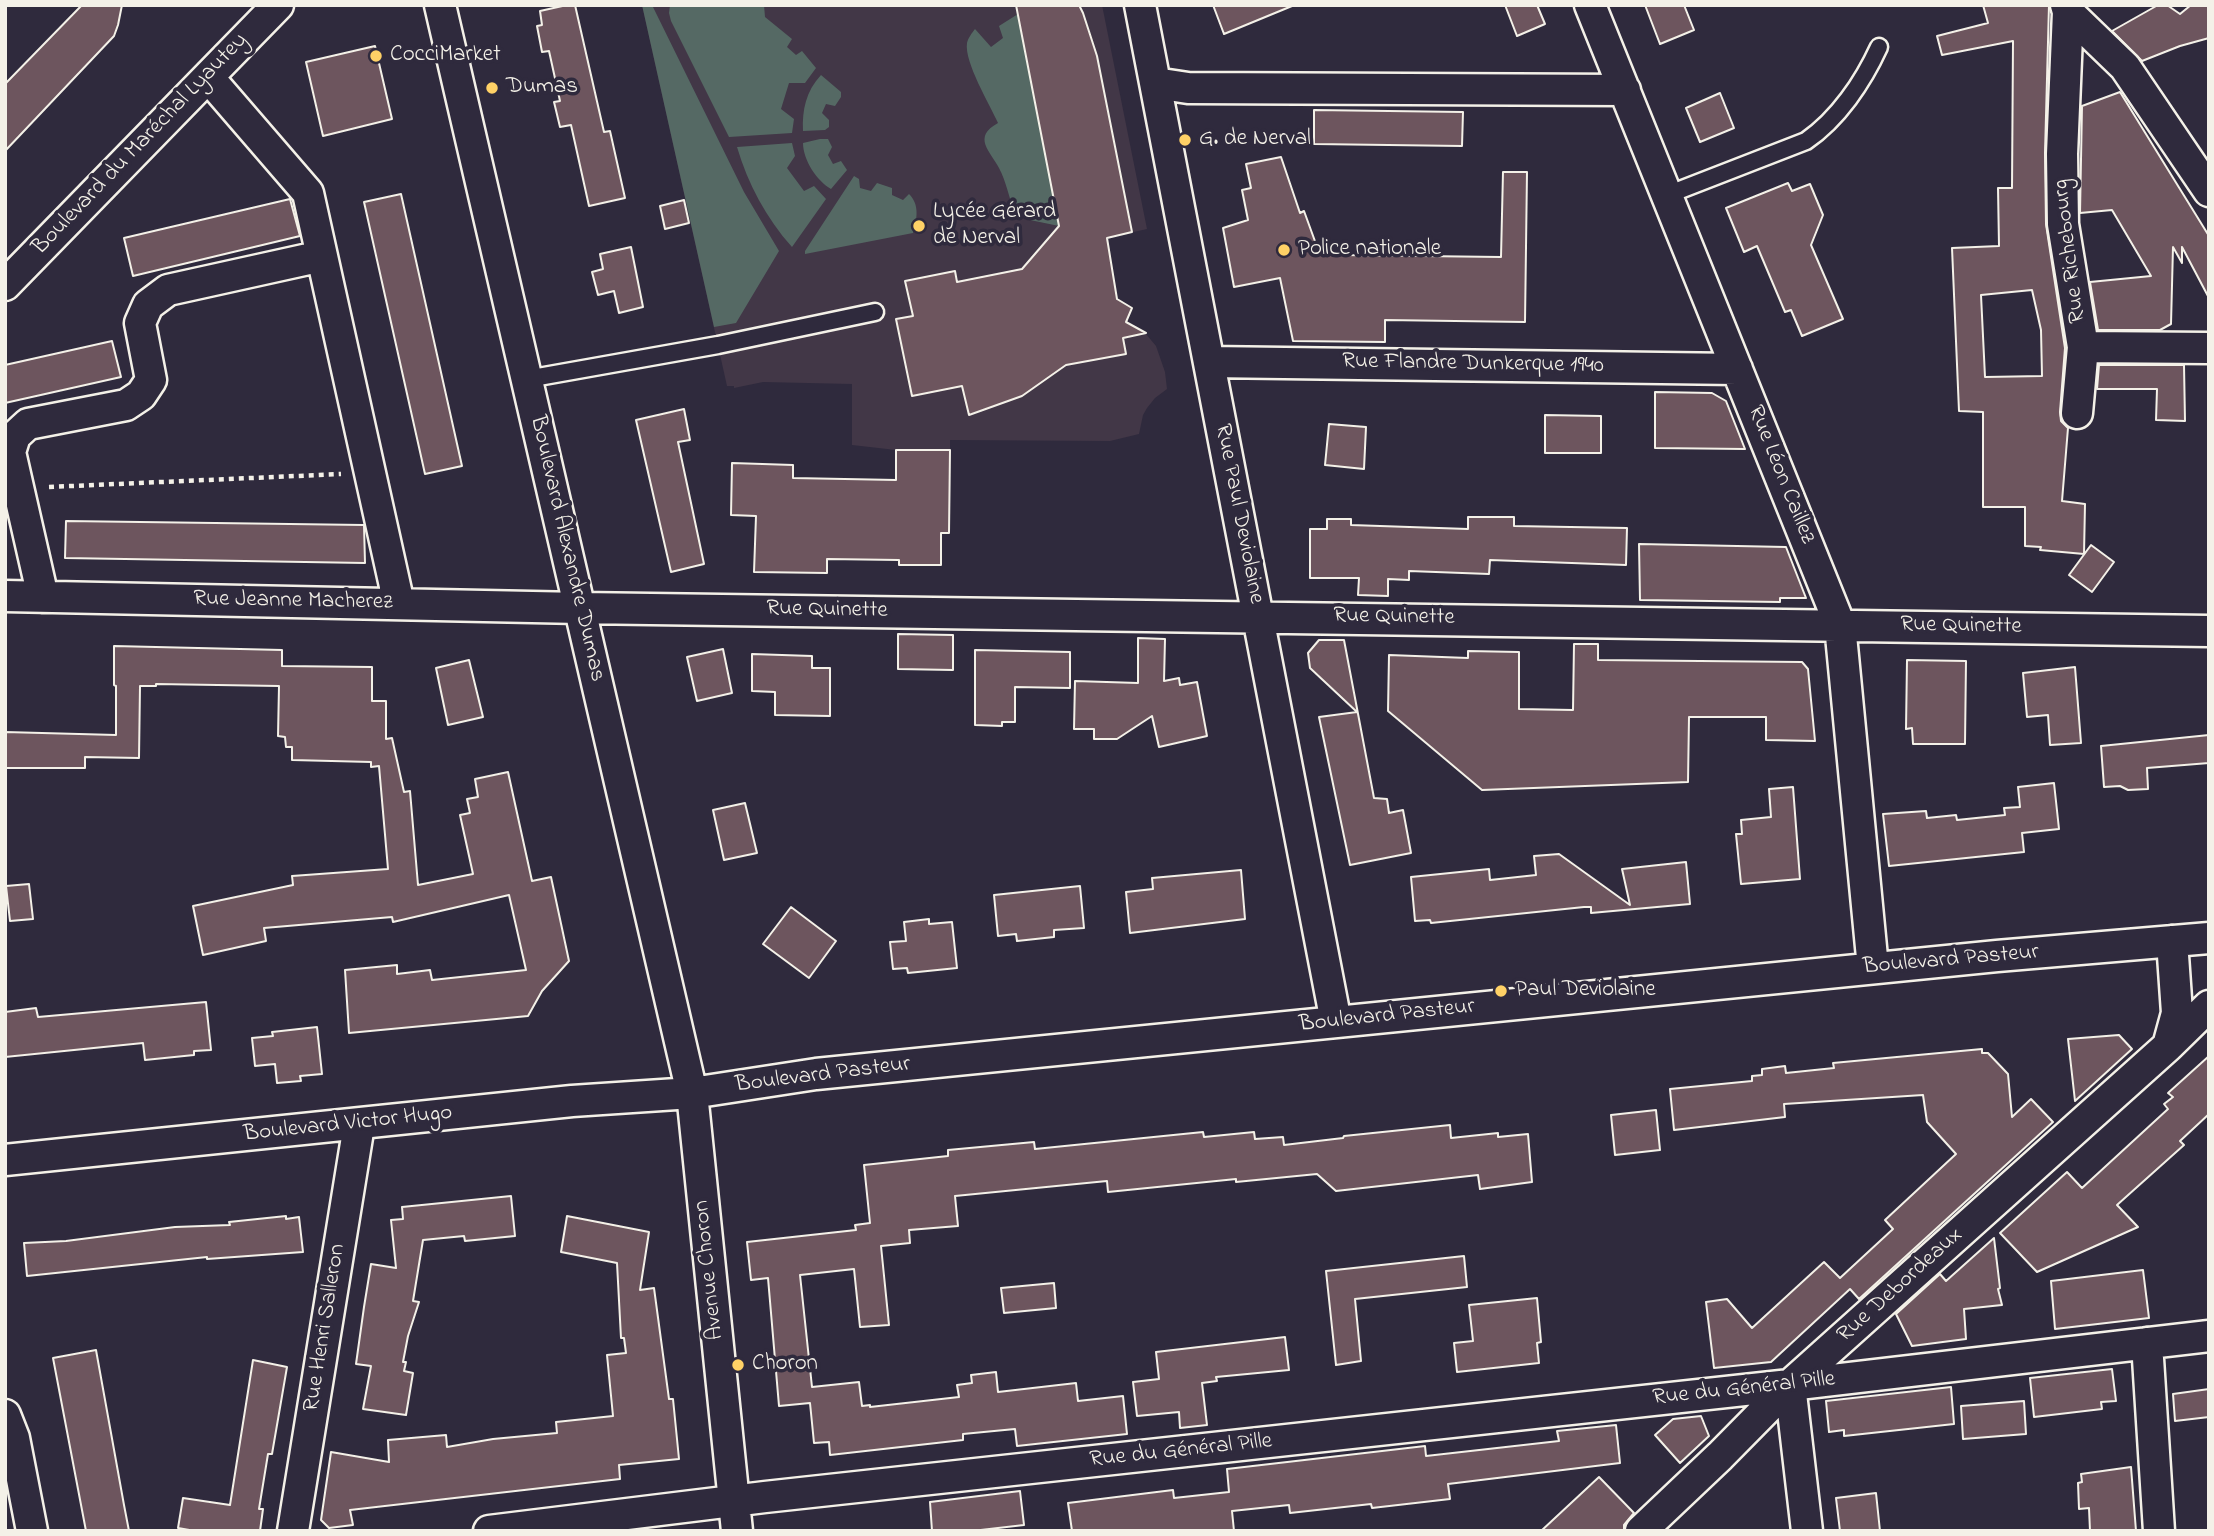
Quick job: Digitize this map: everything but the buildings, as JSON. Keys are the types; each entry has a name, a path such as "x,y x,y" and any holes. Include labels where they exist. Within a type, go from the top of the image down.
{"street":[{"name":"Boulevard du Maréchal Lyautey","path":"5,285 278,5"},
{"name":"Boulevard Alexandre Dumas","path":"440,5 691,1093"},
{"name":"Rue Paul Deviolaine","path":"1140,5 1336,1022"},
{"name":"Rue Léon Caillez","path":"1590,5 1840,625 1872,968"},
{"path":"2067,8 2125,67 2209,191"},
{"name":"Rue Richebourg","path":"2067,8 2062,154 2063,224 2083,346 2077,413"},
{"path":"208,77 308,192 399,604"},
{"path":"1155,83 1188,88 1625,90"},
{"path":"43,597 10,452 15,436 28,424 126,405 141,396 151,380 140,323 148,305 168,290 322,256"},
{"path":"2083,346 2209,348"},
{"name":"Rue Flandre Dunkerque 1940","path":"1209,362 1737,369"},
{"name":"Rue Jeanne Macherez","path":"5,596 580,608"},
{"name":"Rue Quinette","path":"580,608 2209,631"},
{"name":"Boulevard Pasteur","path":"691,1093 816,1074 1872,968 2209,939"},
{"path":"2168,1046 2177,1013 2172,942"},
{"name":"Rue Debordeaux","path":"1641,1531 1790,1385 2168,1046 2209,1006"},
{"name":"Boulevard Victor Hugo","path":"5,1160 572,1101 691,1093"},
{"name":"Avenue Choron","path":"691,1093 737,1531"},
{"name":"Rue Henri Salleron","path":"293,1531 359,1125"},
{"name":"Rue du Général Pille","path":"489,1531 734,1500 1790,1385 2209,1336"},
{"name":"Rue du Général Pille","path":"1843,1339 1873,1375"},
{"path":"2147,1343 2159,1531"},
{"path":"1790,1385 1807,1531"},
{"path":"5,1415 14,1438 32,1531"}],"lane":[{"path":"1667,195 1806,141 1822,129 1868,71 1879,47"},
{"path":"527,379 718,345 875,312"}],"path":[{"path":"18,488 370,472"}],"shaded area":[{"name":"Lycée Gérard de Nerval","path":"642,5 1102,5 1147,229 1107,238 1117,299 1132,308 1126,322 1146,334 1156,346 1165,372 1167,389 1147,408 1139,434 1110,441 950,440 950,450 896,450 852,445 852,384 763,382 734,388 727,386"}],"green space":[{"path":"642,5 652,5 744,192 779,251 736,323 714,327"},
{"path":"670,5 764,5 765,17 792,39 787,47 796,55 802,51 816,68 805,83 789,83 781,109 794,119 792,133 729,137 671,21"},
{"path":"1018,14 1059,226 1030,220 1014,211 1001,173 985,144 986,134 998,123 973,72 967,51 968,41 975,29 991,47 1003,38 999,26"},
{"path":"821,75 841,92 841,97 835,106 826,104 822,113 829,120 829,127 825,130 803,131 806,101"},
{"path":"828,139 832,147 828,155 833,164 841,161 847,170 831,189 821,181 805,156 803,143"},
{"path":"792,143 795,156 787,168 804,191 814,186 826,199 792,247 759,200 737,147"},
{"path":"854,176 859,179 860,188 871,191 877,183 892,188 892,195 903,200 909,194 916,207 913,233 805,254 805,251"}],"place":[{"name":"CocciMarket","path":"376,56"},
{"name":"Dumas","path":"492,88"},
{"name":"G. de Nerval","path":"1185,140"},
{"name":"Lycée Gérard de Nerval","path":"919,226"},
{"name":"Police nationale","path":"1284,250"},
{"name":"Paul Deviolaine","path":"1501,991"},
{"name":"Choron","path":"738,1365"}]}
